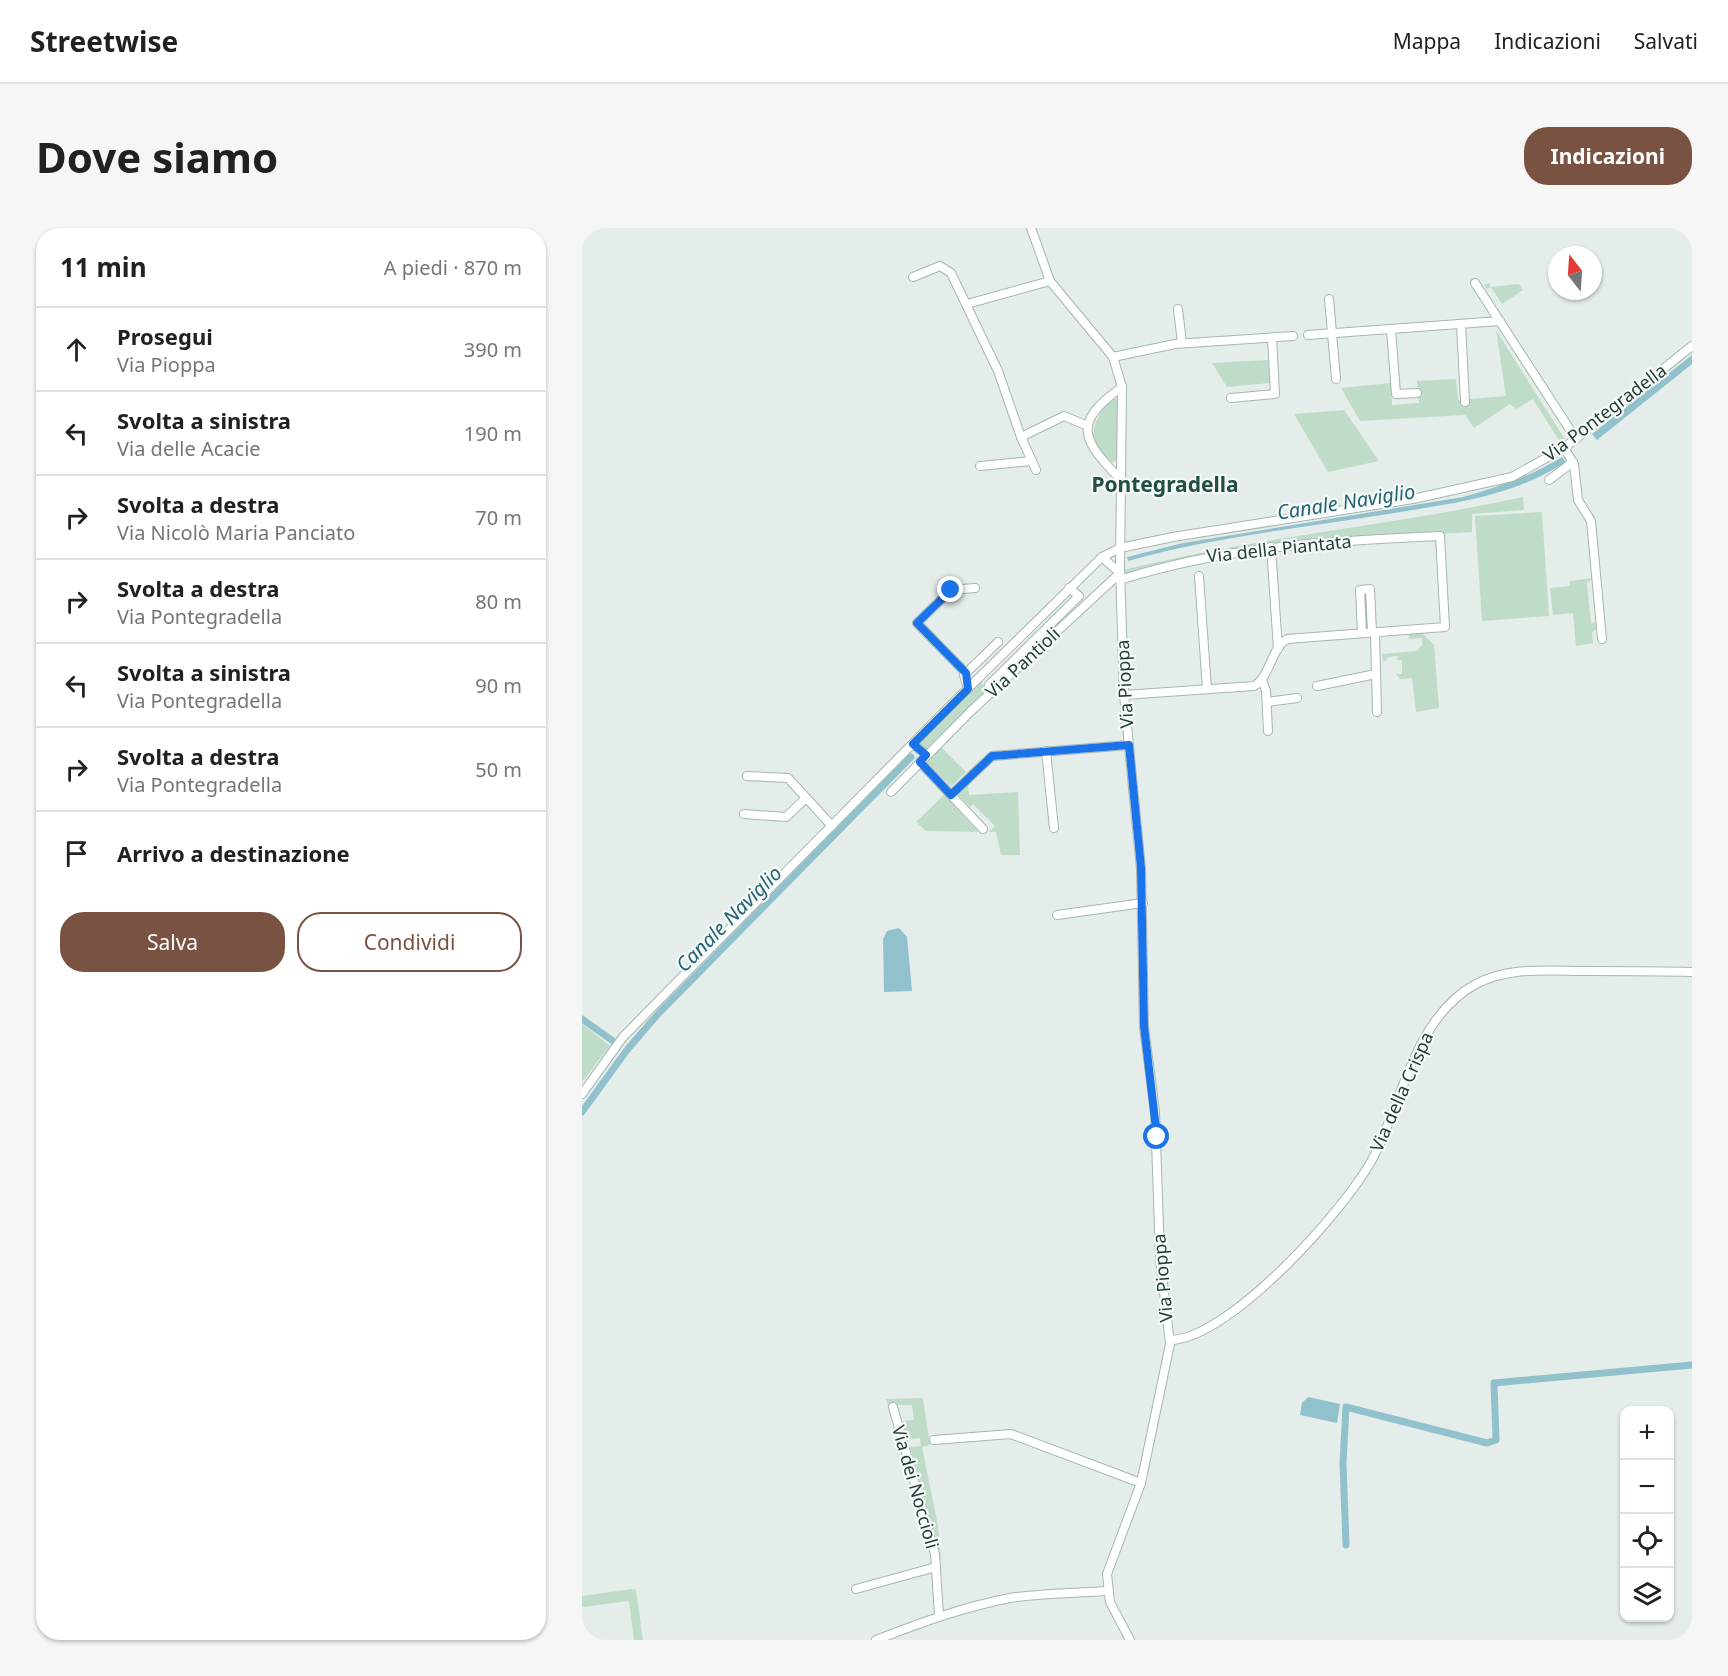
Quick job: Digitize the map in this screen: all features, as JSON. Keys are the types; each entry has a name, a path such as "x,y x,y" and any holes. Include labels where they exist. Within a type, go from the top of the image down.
{"street":[{"name":"Via Pioppa","path":"1031,228 1050,281 1113,357 1122,387 1121,480 1117,550 1125,695 1143,903 1144,1026 1155,1112 1160,1258 1170,1340 1167,1368 1141,1483 1110,1565 1107,1591"},
{"path":"913,278 940,266 951,273 998,371 1021,437 1036,470"},
{"path":"967,304 1050,281"},
{"path":"1475,283 1576,439"},
{"path":"1329,299 1336,379"},
{"path":"1178,309 1182,343"},
{"path":"1308,335 1500,321"},
{"path":"1461,324 1465,402"},
{"path":"1391,329 1396,394 1417,393"},
{"path":"1113,357 1182,343 1293,336"},
{"path":"1231,398 1275,394 1272,338"},
{"name":"Via Pontegradella","path":"582,1094 629,1031 1102,557 1117,550 1220,529 1473,488 1521,473 1564,448 1692,346"},
{"path":"1121,480 1092,446 1088,426 1098,405 1122,387"},
{"path":"1021,437 1064,416 1088,426"},
{"path":"1564,448 1573,462 1578,500 1591,521 1602,639"},
{"path":"980,465 1032,461"},
{"path":"1549,480 1573,462"},
{"name":"Via della Piantata","path":"1120,577 1199,557 1271,547 1440,536 1445,627 1373,632"},
{"path":"1271,547 1278,650"},
{"path":"1102,557 1120,577"},
{"path":"1199,576 1207,689"},
{"name":"Via Pantioli","path":"891,792 991,687 1120,577"},
{"path":"968,689 966,673 917,623 951,590 975,588"},
{"path":"981,676 991,687 1079,597 1069,588"},
{"path":"1362,633 1360,590 1370,589 1377,712"},
{"path":"1125,695 1250,687 1262,680 1278,650 1287,639 1373,632"},
{"path":"966,673 998,642"},
{"path":"1317,686 1376,674"},
{"path":"1262,680 1267,702 1268,731"},
{"path":"1267,702 1298,698"},
{"path":"913,744 926,755"},
{"path":"951,795 992,756 1129,745"},
{"path":"1046,752 1054,828"},
{"path":"920,762 983,829"},
{"path":"747,776 788,778 832,826"},
{"path":"744,814 786,817 806,798"},
{"path":"1057,915 1143,903"},
{"name":"Via della Crispa","path":"1170,1340 1182,1340 1194,1335 1246,1301 1337,1209 1374,1157 1428,1032 1444,1010 1467,990 1491,978 1521,971 1692,972"},
{"name":"Via dei Noccioli","path":"893,1407 936,1567 939,1616"},
{"path":"934,1440 1011,1434 1141,1483"},
{"name":"Via dei Noccioli","path":"855,1589 936,1567"},
{"path":"876,1640 939,1616 1011,1598 1107,1591 1130,1640"}],"green space":[{"path":"1489,283 1491,287 1487,289 1484,285"},
{"path":"1519,284 1523,290 1502,304 1491,287"},
{"path":"1496,330 1564,438 1560,442 1533,399 1516,409 1510,404 1474,428 1465,415 1360,421 1341,388 1391,383 1392,405 1419,403 1417,381 1456,379 1458,400 1506,396"},
{"path":"1268,360 1270,383 1227,387 1212,363"},
{"path":"1111,399 1117,399 1118,402 1118,456 1116,461 1112,462 1097,448 1093,432 1099,415"},
{"path":"1344,410 1379,461 1328,472 1294,414"},
{"path":"1523,497 1524,510 1472,514 1472,532 1281,543 1172,561 1122,578 1123,570 1173,559"},
{"path":"1542,512 1549,616 1482,621 1475,516"},
{"path":"1593,578 1587,583 1591,624 1595,622 1596,629 1592,633 1593,643 1576,646 1573,613 1553,615 1550,588 1570,586 1570,581"},
{"path":"1422,633 1434,645 1439,708 1416,712 1412,678 1400,679 1396,674 1402,674 1402,660 1397,660 1398,656 1388,657 1386,661 1383,661 1382,654 1417,651 1422,645 1422,638 1409,639 1409,634"},
{"path":"980,681 988,689 925,750 918,743"},
{"path":"939,745 966,772 951,786 925,760"},
{"path":"968,786 969,795 1018,792 1020,855 1001,855 996,832 989,832 995,826 973,804 970,807 959,795"},
{"path":"944,795 978,832 926,831 916,822"},
{"path":"582,1024 610,1046 582,1082"},
{"path":"923,1398 930,1445 922,1447 938,1526 941,1561 910,1447 921,1446 920,1438 906,1439 902,1421 914,1420 912,1405 888,1405 886,1399"},
{"path":"636,1590 643,1640 634,1640 629,1601 582,1607 582,1596"}],"water":[{"path":"1692,355 1692,364 1597,440 1592,434"},
{"path":"1562,457 1566,462 1545,474 1524,484 1480,497 1225,539 1128,561 1127,557 1183,543 1463,497 1539,470"},
{"path":"899,928 907,937 912,991 884,992 883,939 887,931"},
{"path":"1308,1397 1340,1404 1337,1423 1300,1415 1302,1403"}],"waterway":[{"name":"Canale Naviglio","path":"582,1112 627,1050 658,1014 911,757"},
{"path":"582,1019 613,1041"},
{"path":"1346,1545 1343,1463 1346,1407 1487,1443 1496,1440 1494,1383 1692,1365"}],"district":[{"name":"Pontegradella","path":"1165,485"}],"route":[{"path":"951,590 917,623 966,673 964,675 968,689 913,744 926,755 920,762 951,795 983,762 992,756 1129,745 1141,868 1144,1026 1157,1137"}]}
